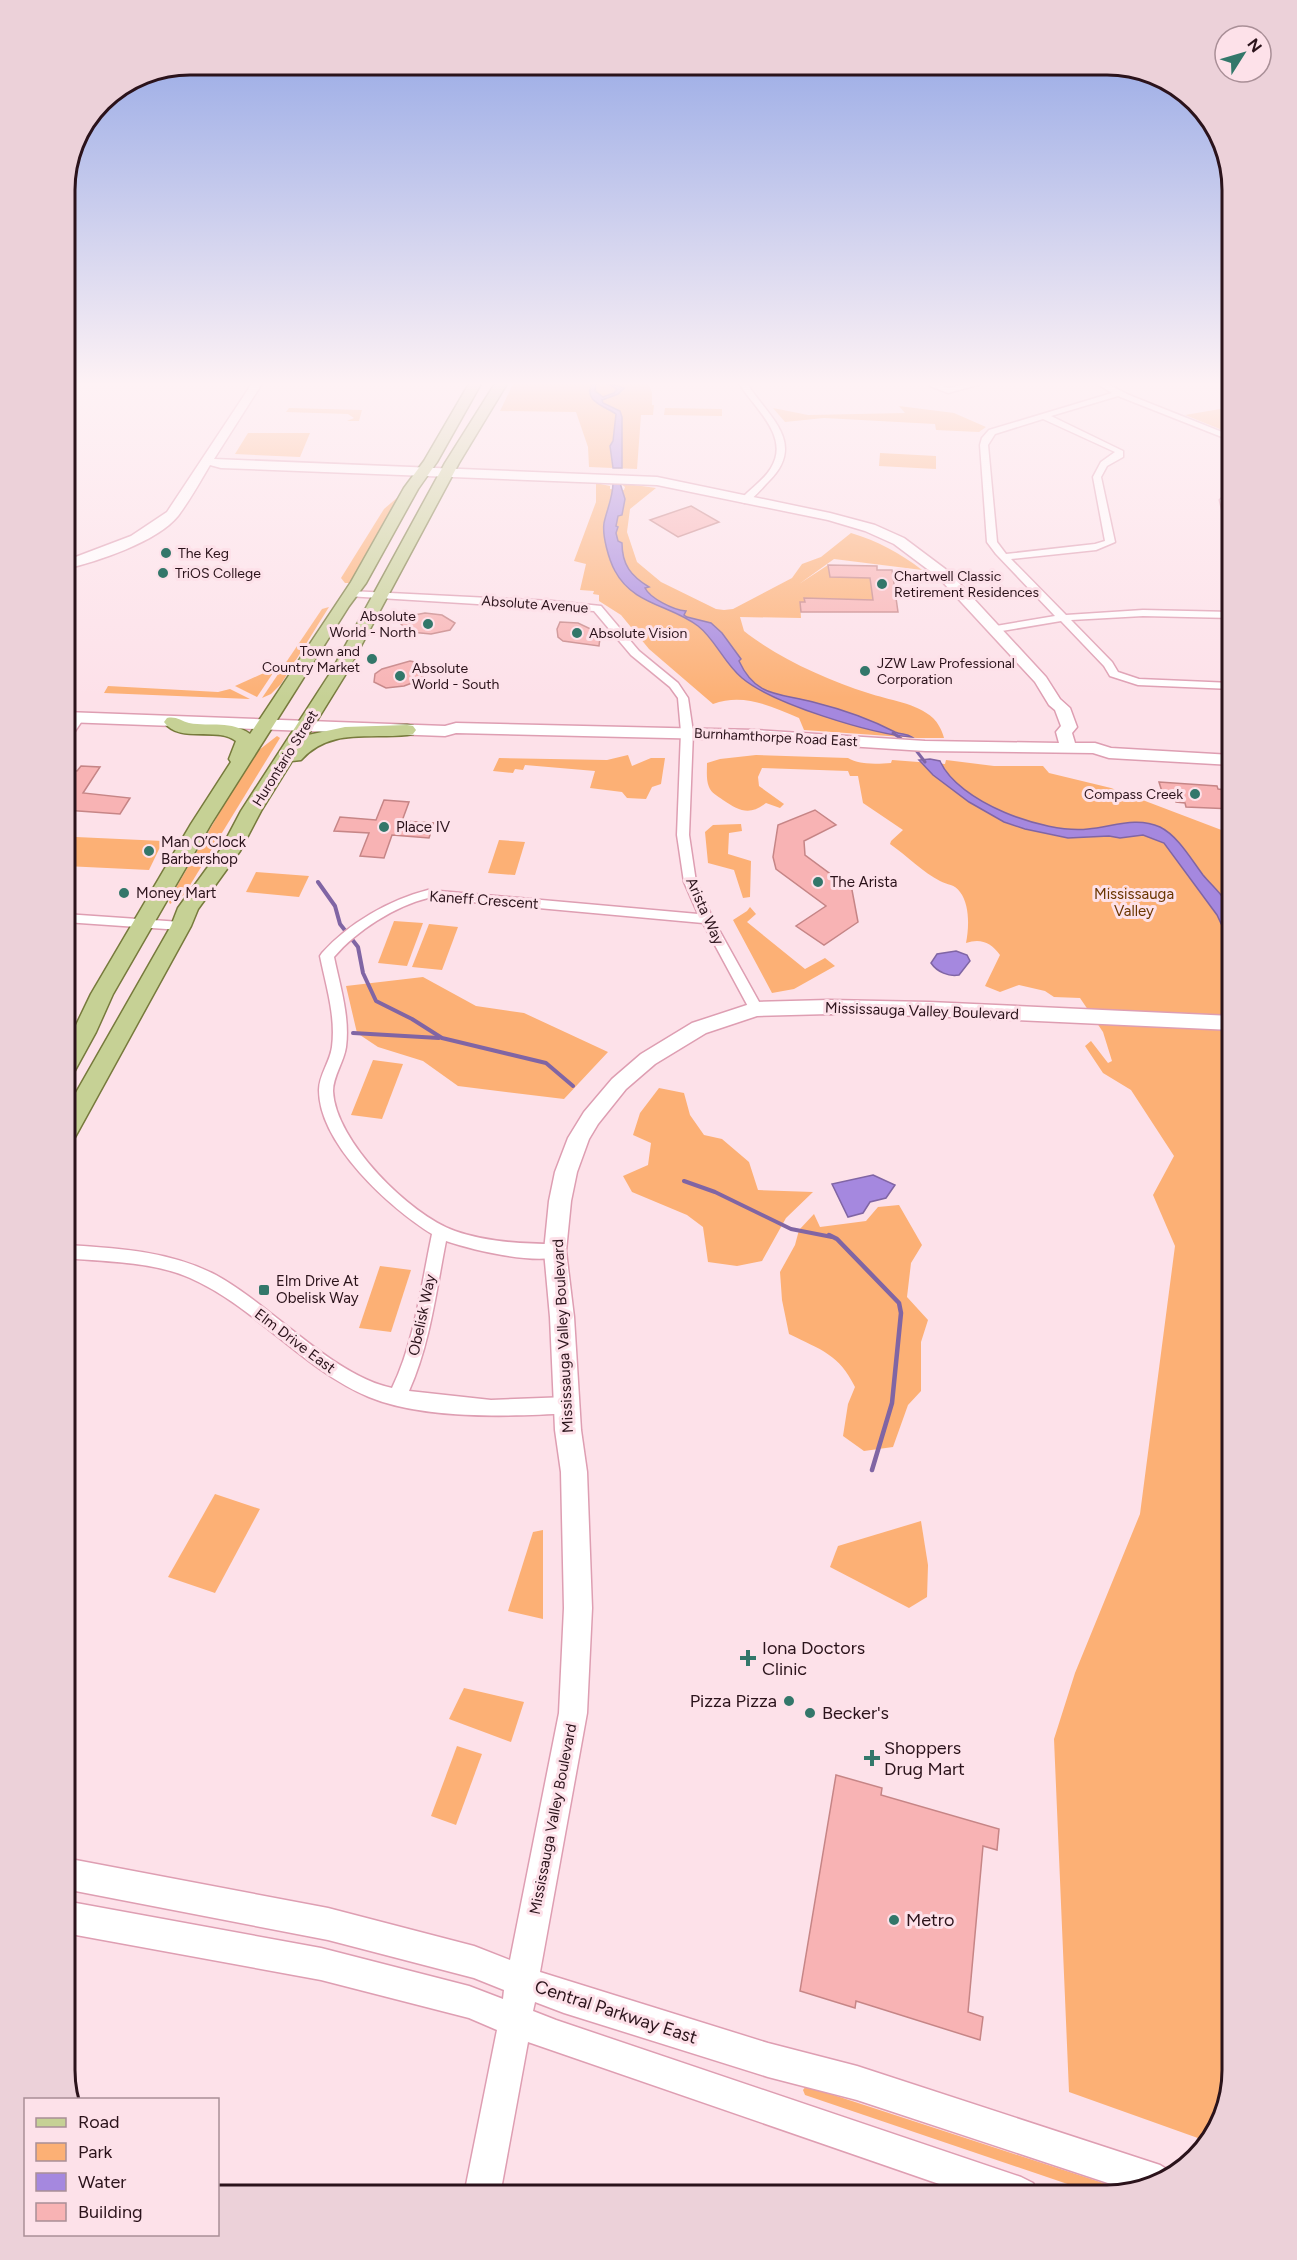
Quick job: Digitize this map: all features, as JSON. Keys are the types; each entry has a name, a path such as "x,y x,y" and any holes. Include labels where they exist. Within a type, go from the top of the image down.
{"main road":[{"path":"75,1050 102,994 227,780 350,594 413,487"},
{"name":"Hurontario Street","path":"75,1115 182,926 188,908 230,851 251,811 339,672 440,487"},
{"path":"173,722 180,727 231,730 245,739 244,749 227,780"},
{"path":"251,811 264,804 301,745 308,741 328,734 386,734 407,730"}],"street":[{"path":"75,562 125,544 164,522 178,509 192,487"},
{"path":"693,487 748,497 870,528 916,552 943,573 1041,680 1054,702 1048,708 1056,728 1066,740"},
{"path":"748,497 757,487"},
{"path":"988,487 992,537 999,552 1108,664 1114,674 1126,680 1222,685"},
{"path":"1004,557 1096,547 1110,542 1099,487"},
{"name":"Absolute Avenue","path":"350,594 597,608 635,653 674,685 683,698 687,732"},
{"path":"996,629 1063,618 1136,611 1222,615"},
{"path":"75,707 308,721"},
{"path":"75,718 173,722 267,720"},
{"name":"Burnhamthorpe Road East","path":"308,721 416,720 447,722 456,728"},
{"name":"Burnhamthorpe Road East","path":"308,721 407,730 445,731 456,728 687,732 925,746 1066,740 1109,753 1222,759"},
{"name":"Arista Way","path":"687,732 684,855 690,882 706,919 756,1009"},
{"name":"Burnhamthorpe Road East","path":"1095,748 1105,744 1222,750"},
{"name":"Kaneff Crescent","path":"555,1251 523,1250 440,1232 372,1178 358,1162 334,1119 325,1092 339,1049 341,1022 327,956 356,931 411,898 428,894 706,919"},
{"path":"75,918 182,926"},
{"name":"Mississauga Valley Boulevard","path":"484,2185 513,2020 565,1759 574,1693 578,1608 574,1472 568,1430 568,1405 555,1251 560,1201 566,1172 579,1138 606,1098 648,1059 679,1039 716,1021 756,1009 921,1008 1222,1022"},
{"name":"Obelisk Way","path":"397,1397 410,1369 419,1338 440,1232"},
{"name":"Elm Drive East","path":"75,1253 132,1257 174,1266 210,1279 337,1373 376,1392 450,1406 503,1408 568,1405"},
{"name":"Central Parkway East","path":"75,1875 328,1924 474,1962 564,1997 757,2057 857,2083 1145,2178"},
{"path":"75,1919 321,1964 469,2002 556,2037 990,2185"}],"green space":[{"path":"596,487 624,490 625,487 656,488 630,509 627,532 637,562 661,582 716,609 733,609 792,578 802,564 821,557 851,533 880,544 914,564 922,570 834,559 799,584 828,565 830,577 870,578 873,600 805,598 805,602 800,602 801,618 740,617 744,631 787,659 836,682 911,705 926,713 937,722 944,738 804,730 799,718 757,702 735,700 713,704 649,649 621,615 599,601 599,595 593,594 594,591 580,590 586,564 574,561 596,502"},
{"path":"398,497 394,510 351,583 345,583 341,578 384,509"},
{"path":"329,607 281,684 271,694 262,698 322,609"},
{"path":"277,667 257,697 235,686"},
{"path":"108,686 218,692 230,689 250,699 104,693"},
{"path":"277,736 280,738 184,895 170,904 173,893 232,791 259,750"},
{"path":"628,755 632,766 651,758 665,758 661,784 652,787 646,799 627,798 622,792 590,788 595,771 525,765 523,770 515,769 513,773 493,771 499,758 607,760"},
{"name":"Mississauga Valley","path":"756,755 848,758 868,763 891,763 892,760 945,764 946,760 994,766 1043,766 1049,773 1111,788 1222,830 1222,2070 1216,2107 1200,2139 1069,2092 1054,1739 1075,1673 1140,1514 1175,1246 1153,1195 1174,1156 1131,1090 1103,1073 1085,1046 1091,1041 1108,1063 1112,1061 1103,1032 1080,998 1054,997 1045,991 1019,985 1000,992 985,986 1000,955 985,942 966,943 967,910 960,892 928,873 890,844 903,830 863,803 858,776 850,776 848,771 762,768 758,777 759,786 784,804 780,808 766,803 750,811 729,804 711,791 707,781 707,763 720,759"},
{"path":"741,824 742,831 729,833 728,854 751,861 750,897 743,898 734,870 708,863 705,832 713,825"},
{"path":"75,839 163,841 149,870 75,866"},
{"path":"499,840 525,842 515,875 488,873"},
{"path":"256,872 309,876 299,897 246,892"},
{"path":"750,907 756,914 747,922 805,969 825,958 835,966 794,989 772,993 733,920"},
{"path":"394,921 423,923 407,966 378,963"},
{"path":"429,924 458,927 442,970 412,967"},
{"path":"423,977 476,1006 524,1013 608,1052 564,1099 458,1086 423,1061 378,1047 357,1033 346,986"},
{"path":"373,1060 403,1064 382,1119 351,1115"},
{"path":"659,1088 684,1093 690,1115 704,1135 722,1139 749,1162 758,1190 813,1192 786,1218 762,1261 737,1266 708,1262 703,1227 687,1215 632,1192 623,1176 648,1165 651,1143 633,1135 640,1113"},
{"path":"899,1205 922,1245 911,1263 907,1297 928,1320 921,1342 921,1391 908,1405 893,1447 864,1451 843,1436 848,1404 855,1387 836,1360 820,1349 789,1334 782,1300 780,1272 795,1245 799,1230 814,1214 820,1227 866,1221 878,1207"},
{"path":"380,1266 411,1270 391,1332 359,1328"},
{"path":"215,1494 260,1509 215,1593 168,1577"},
{"path":"921,1521 928,1565 927,1597 909,1608 830,1567 838,1546"},
{"path":"543,1530 543,1619 508,1611 533,1532"},
{"path":"464,1688 524,1702 511,1742 449,1719"},
{"path":"457,1746 482,1754 456,1825 431,1816"},
{"path":"806,2086 1109,2185 1070,2185 805,2095 803,2090"}],"water":[{"path":"612,487 621,487 625,499 622,515 618,516 616,533 618,541 622,543 622,551 629,569 637,579 649,587 645,588 652,596 669,606 686,611 684,615 687,617 711,623 722,633 741,659 739,661 753,682 770,692 845,711 912,737 848,724 776,698 742,678 698,626 632,591 615,571 605,541 604,523"},
{"path":"919,760 940,761 950,776 965,790 983,802 1027,820 1070,829 1088,829 1133,822 1160,827 1184,848 1222,897 1222,926 1217,915 1164,843 1143,835 1120,838 1109,836 1068,838 1004,822 969,802 933,775"},
{"path":"956,951 967,955 970,961 959,975 944,973 931,963 937,954"},
{"path":"873,1175 895,1185 886,1198 870,1202 863,1213 848,1217 832,1184"}],"building":[{"path":"691,506 719,522 678,537 650,520"},
{"name":"Chartwell Classic Retirement Residences","path":"828,565 877,566 877,570 892,570 898,612 801,612 800,602 805,602 804,598 873,600 870,578 830,577"},
{"name":"Absolute World - North","path":"425,613 442,615 455,623 450,630 431,634 410,632 401,624 409,616"},
{"name":"Absolute Vision","path":"560,622 578,623 595,631 600,638 599,646 563,641 558,637 557,629"},
{"name":"Absolute World - South","path":"410,661 425,664 430,668 429,672 420,680 404,686 386,688 374,682 375,674 382,669"},
{"path":"81,766 100,767 83,793 130,798 120,814 75,811 75,771"},
{"name":"Compass Creek","path":"1159,782 1217,786 1218,789 1222,789 1222,809 1186,807 1185,803 1164,798"},
{"name":"Place IV","path":"384,800 409,802 402,821 434,823 429,838 392,835 384,858 360,856 369,833 334,831 340,817 376,820"},
{"name":"The Arista","path":"815,810 836,825 804,841 805,855 852,890 858,922 824,945 796,926 826,906 776,869 773,857 778,825"},
{"name":"Metro","path":"836,1775 882,1788 881,1795 999,1829 997,1850 983,1846 968,2012 983,2017 980,2040 856,2001 855,2008 800,1991"}],"waterway":[{"path":"893,733 907,743"},
{"path":"915,749 925,762"},
{"path":"318,882 335,906 340,924 358,947 363,973 376,1001 412,1019 442,1038 546,1063 573,1086"},
{"path":"353,1033 439,1038"},
{"path":"684,1181 715,1192 791,1229 832,1237"},
{"path":"829,1235 837,1239 899,1303 901,1313 892,1403 872,1470"}],"place":[{"name":"The Keg","path":"166,553"},
{"name":"TriOS College","path":"163,573"},
{"name":"Chartwell Classic Retirement Residences","path":"882,584"},
{"name":"Absolute World - North","path":"428,624"},
{"name":"Absolute Vision","path":"577,633"},
{"name":"Town and Country Market","path":"372,659"},
{"name":"JZW Law Professional Corporation","path":"865,671"},
{"name":"Absolute World - South","path":"400,676"},
{"name":"Compass Creek","path":"1195,794"},
{"name":"Place IV","path":"384,827"},
{"name":"Man O’Clock Barbershop","path":"149,851"},
{"name":"The Arista","path":"818,882"},
{"name":"Money Mart","path":"124,893"},
{"name":"Elm Drive At Obelisk Way","path":"264,1290"},
{"name":"Iona Doctors Clinic","path":"748,1658"},
{"name":"Pizza Pizza","path":"789,1701"},
{"name":"Becker's","path":"810,1713"},
{"name":"Shoppers Drug Mart","path":"872,1758"},
{"name":"Metro","path":"894,1920"}]}
